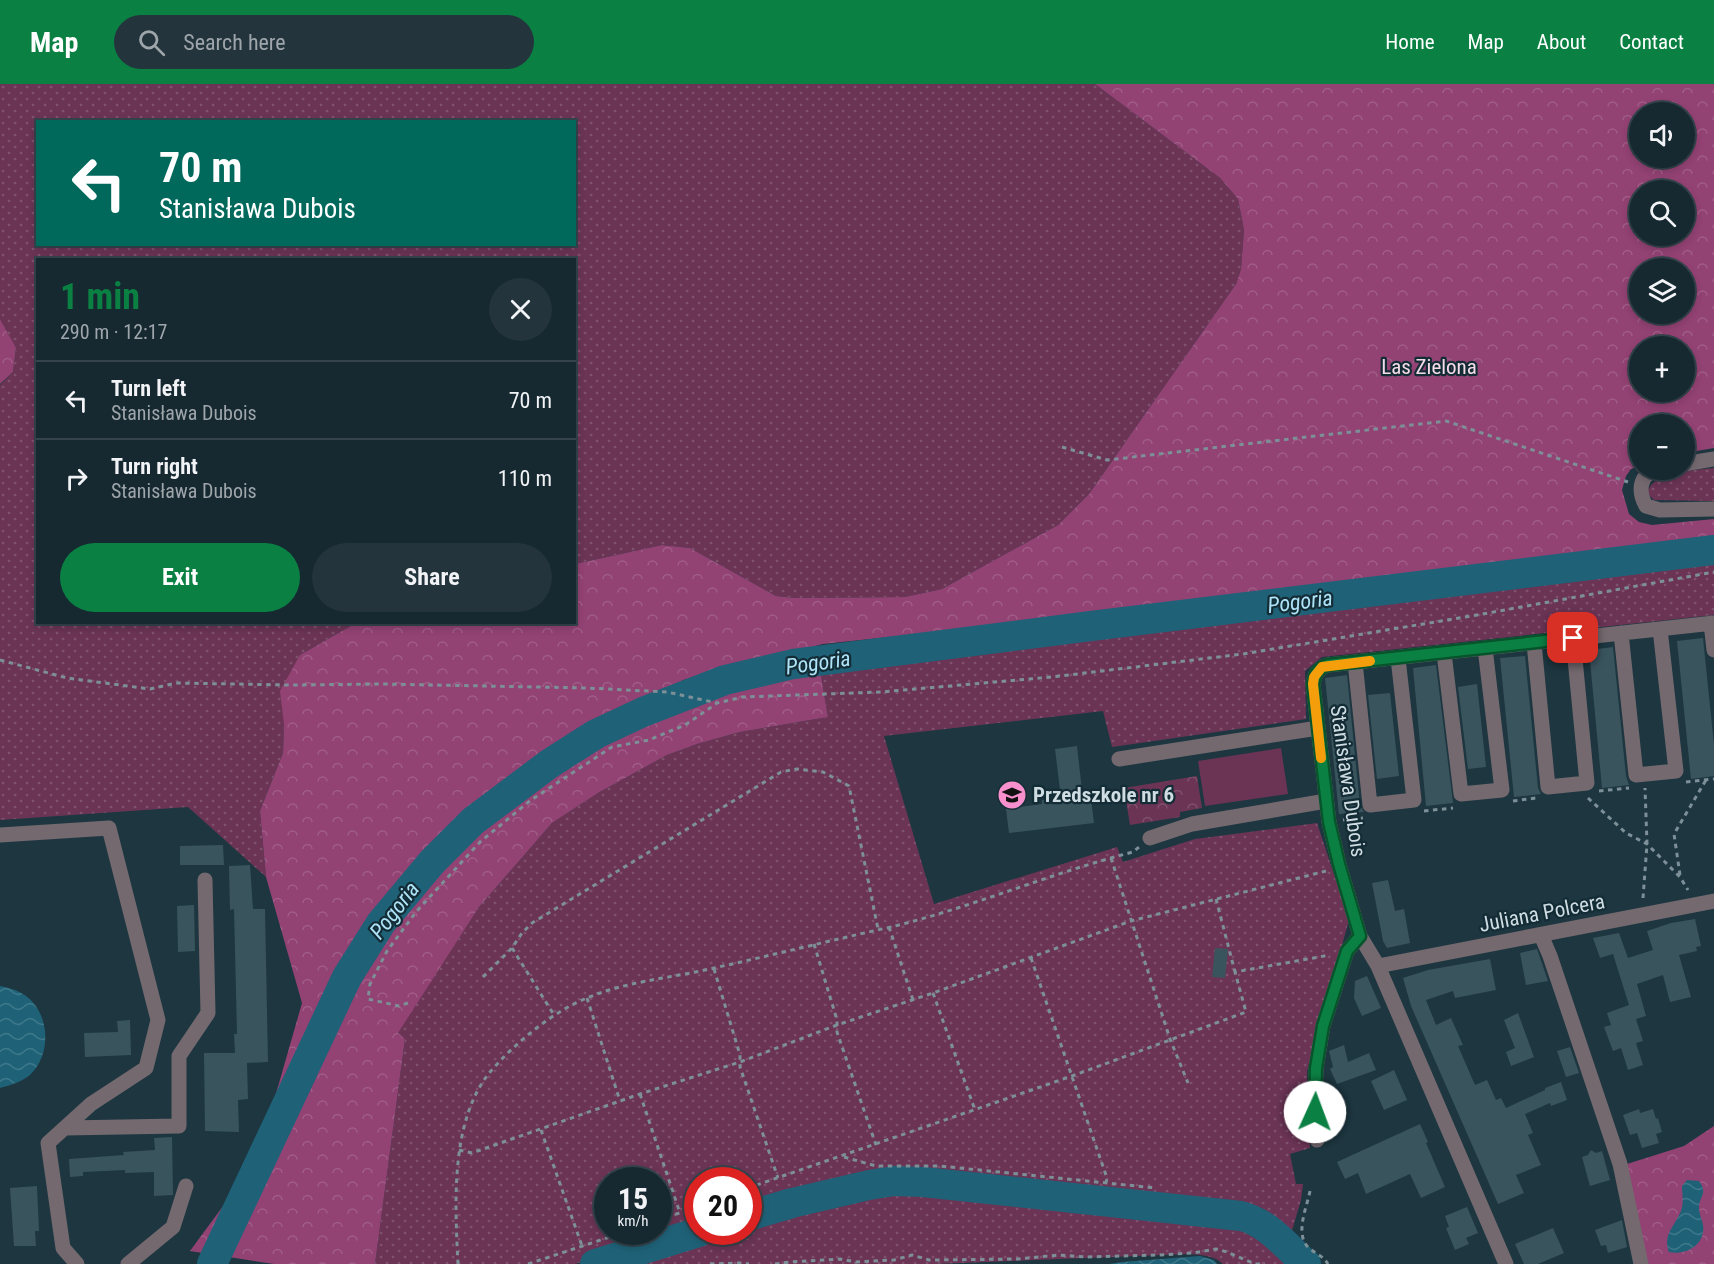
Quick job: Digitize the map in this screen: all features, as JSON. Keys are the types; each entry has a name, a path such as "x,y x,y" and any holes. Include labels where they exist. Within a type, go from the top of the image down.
{"street":[{"path":"1695,462 1714,459"},
{"path":"1642,480 1640,487 1641,498 1646,506 1660,510 1714,509"},
{"path":"1713,623 1714,650"},
{"name":"Stanisława Dubois","path":"1506,1264 1378,966 1360,936 1329,822 1314,677 1322,667 1355,662 1713,623"},
{"path":"1621,633 1636,775 1676,771 1660,629"},
{"path":"1534,643 1548,787 1587,783 1573,638"},
{"path":"1444,652 1461,794 1502,790 1485,648"},
{"path":"1355,662 1370,805 1414,800 1398,658"},
{"path":"1119,759 1318,728"},
{"path":"1149,838 1192,824 1326,801"},
{"path":"0,835 109,828 158,1020 146,1068 91,1104 48,1143 63,1248 77,1264"},
{"path":"65,1128 180,1126 179,1056 208,1013 205,880"},
{"name":"Juliana Polcera","path":"1378,966 1714,901"},
{"path":"1541,934 1620,1164 1641,1264"},
{"path":"1317,1140 1316,1068 1323,1026 1347,951 1360,936"},
{"path":"128,1264 173,1227 186,1186"}],"path":[{"path":"1062,447 1107,460 1446,421 1640,487"},
{"path":"0,660 67,678 150,689 176,683 587,688 667,692 717,703 743,697 881,692 1052,677 1243,654 1714,572"},
{"path":"408,1003 399,1006 368,999 370,984 387,951 416,912 480,842 531,800 612,747 649,740 685,725 717,703"},
{"path":"483,977 512,948 532,923 781,772 797,769 823,772 849,786 878,929"},
{"path":"1676,783 1714,779"},
{"path":"1680,877 1674,834 1706,780"},
{"path":"1642,915 1647,844 1645,786"},
{"path":"1599,791 1633,788"},
{"path":"1582,793 1626,833 1647,844 1680,877 1698,904"},
{"path":"1504,802 1538,798"},
{"path":"1415,812 1460,807"},
{"path":"1329,822 1372,817"},
{"path":"458,1264 455,1208 459,1150 472,1104 489,1073 513,1048 554,1015 587,998 623,986 714,969 930,916 1133,852 1149,838"},
{"path":"1112,858 1170,1039 1188,1083"},
{"path":"459,1150 472,1152 541,1130 640,1094 740,1062 1131,921 1324,872 1339,864"},
{"path":"762,1183 1072,1076 1246,1012 1216,899"},
{"path":"889,927 913,1000"},
{"path":"814,944 837,1020 837,1032 876,1145"},
{"path":"512,948 554,1015"},
{"path":"1235,972 1347,951"},
{"path":"1031,958 1107,1178 1106,1183"},
{"path":"714,969 740,1055 740,1067 778,1178"},
{"path":"933,993 975,1110"},
{"path":"587,998 620,1101"},
{"path":"640,1094 680,1213"},
{"path":"541,1130 582,1246"},
{"path":"842,1156 876,1166 940,1166 1156,1188"},
{"path":"1310,1191 1302,1228 1304,1240 1308,1247 1324,1258 1328,1264"},
{"path":"672,1216 684,1211"},
{"path":"528,1264 594,1242"},
{"path":"775,1264 840,1259 865,1262 894,1260 912,1255 929,1260 1018,1260 1059,1255 1086,1257 1170,1254 1216,1249 1255,1264 1265,1264"},
{"path":"710,1264 749,1264"}],"green space":[{"path":"0,84 1095,84 1220,178 1238,199 1244,230 1241,269 1236,284 1089,494 1058,525 942,589 905,597 795,598 776,596 690,548 662,545 576,564 576,258 36,258 36,624 354,624 300,655 284,724 283,753 260,811 266,877 188,807 0,820 0,385 13,372 16,349 0,319"},
{"name":"Las Zielona","path":"1095,84 1714,84 1714,448 1695,451 1695,414 1629,414 1629,472 1622,490 1629,514 1639,522 1652,525 1714,519 1714,544 1304,593 823,644 683,680 661,696 708,696 820,670 828,717 740,732 667,755 598,793 552,823 479,907 398,1033 405,1039 375,1264 274,1264 190,1251 240,1183 271,1111 302,1003 266,877 260,811 283,753 284,724 280,691 300,655 354,624 576,624 576,564 662,545 690,548 776,596 795,598 905,597 942,589 1058,525 1089,494 1236,284 1241,269 1244,230 1238,199 1220,178"},
{"path":"0,319 16,348 13,372 0,384"},
{"path":"1714,468 1714,501 1654,500 1648,494 1650,487 1658,480 1695,480 1695,470"},
{"path":"1714,557 1714,615 1322,657 1305,671 1306,719 1112,747 1103,711 884,736 934,904 1117,847 1123,862 1195,839 1317,823 1349,920 1307,1071 1310,1148 1290,1154 1296,1184 1303,1184 1301,1200 1290,1237 1261,1215 1245,1209 889,1175 845,1181 762,1206 762,1167 684,1167 684,1230 672,1234 672,1167 594,1167 594,1245 636,1245 575,1264 375,1264 405,1039 397,1033 479,907 552,823 598,793 667,755 740,732 828,717 820,670"},
{"path":"1281,748 1288,794 1205,806 1198,761"},
{"path":"1197,776 1202,808 1180,812 1180,817 1130,825 1124,788"},
{"path":"1714,1126 1714,1264 1645,1264 1627,1164 1684,1146"},
{"path":"902,1186 1243,1223 1275,1242 1298,1264 1223,1264 1211,1257 1188,1254 936,1264 624,1264 693,1245 762,1245 762,1225"}],"water":[{"path":"0,986 20,992 34,1004 44,1023 45,1046 37,1066 30,1075 0,1088"},
{"path":"1687,1180 1699,1181 1703,1188 1699,1212 1703,1232 1693,1248 1675,1253 1669,1252 1668,1236 1681,1211 1682,1186"},
{"path":"1200,1256 1214,1260 1217,1264 1109,1264 1122,1262"}],"building":[{"path":"1703,638 1714,745 1714,776 1691,779 1677,641"},
{"path":"1613,647 1626,776 1629,785 1602,788 1589,650"},
{"path":"1525,656 1538,788 1541,794 1514,797 1500,658"},
{"path":"1436,665 1453,803 1426,806 1413,668"},
{"path":"1347,675 1360,806 1364,812 1339,814 1325,678"},
{"path":"1477,684 1486,767 1468,769 1458,687"},
{"path":"1390,693 1399,776 1377,779 1368,695"},
{"path":"1077,746 1083,799 1091,799 1094,823 1009,833 1006,809 1042,804 1042,800 1061,798 1055,749"},
{"path":"223,845 224,865 180,865 180,846"},
{"path":"250,865 253,909 265,909 268,1062 247,1063 248,1099 238,1100 239,1132 205,1131 204,1053 235,1053 234,1034 237,1034 234,909 230,910 229,866"},
{"path":"1388,880 1395,911 1404,909 1410,943 1387,948 1383,941 1372,883"},
{"path":"194,905 195,951 178,952 177,906"},
{"path":"1695,919 1701,946 1696,947 1697,951 1679,955 1691,997 1670,1002 1663,975 1637,984 1646,1016 1636,1019 1643,1041 1636,1043 1643,1065 1628,1070 1621,1048 1613,1051 1604,1027 1611,1025 1607,1013 1629,1005 1613,954 1600,958 1593,938 1619,933 1628,958 1653,950 1647,931 1671,923"},
{"path":"1215,948 1228,949 1225,978 1212,977"},
{"path":"1537,949 1548,981 1526,985 1520,953"},
{"path":"1490,959 1496,990 1455,998 1453,991 1426,1000 1436,1025 1451,1018 1463,1045 1458,1046 1475,1085 1487,1080 1496,1100 1501,1098 1506,1108 1561,1082 1567,1100 1551,1106 1550,1103 1525,1114 1533,1133 1528,1135 1541,1165 1516,1175 1524,1193 1498,1204 1411,1006 1403,978 1428,970"},
{"path":"1367,976 1381,1008 1362,1016 1354,998 1355,981"},
{"path":"1518,1013 1534,1057 1511,1066 1506,1052 1515,1048 1504,1020"},
{"path":"130,1020 131,1055 85,1057 84,1033 118,1032 117,1021"},
{"path":"1344,1045 1348,1062 1369,1053 1376,1070 1337,1084 1330,1069 1333,1067 1329,1051"},
{"path":"1570,1047 1579,1073 1566,1077 1557,1051"},
{"path":"1394,1070 1407,1100 1384,1110 1371,1081"},
{"path":"1639,1109 1640,1113 1653,1109 1662,1132 1656,1134 1659,1143 1642,1148 1637,1133 1630,1135 1623,1115"},
{"path":"1420,1124 1445,1187 1421,1198 1410,1174 1366,1194 1358,1173 1345,1179 1337,1162"},
{"path":"172,1137 173,1195 154,1196 154,1172 125,1173 125,1170 83,1172 83,1176 70,1177 69,1159 155,1150 154,1138"},
{"path":"1591,1150 1596,1153 1602,1151 1610,1180 1590,1186 1582,1157 1588,1155"},
{"path":"37,1186 39,1231 35,1231 36,1246 14,1246 10,1188"},
{"path":"1467,1207 1478,1233 1466,1238 1469,1244 1455,1250 1446,1228 1449,1227 1445,1216"},
{"path":"1622,1220 1627,1247 1608,1253 1606,1245 1601,1246 1595,1230"},
{"path":"1553,1228 1564,1253 1538,1264 1524,1264 1515,1244"}],"waterway":[{"name":"Pogoria","path":"212,1264 347,977 381,923 432,862 473,821 549,764 596,734 643,712 725,680 793,664 1714,550"},
{"path":"762,1212 869,1185 894,1181 923,1182 1241,1216 1268,1229 1306,1264"},
{"path":"595,1264 684,1237"}],"slow traffic":[{"path":"1321,758 1313,684 1317,671 1328,665 1370,661"}],"place":[{"name":"Przedszkole nr 6","path":"1012,795"}],"route":[{"path":"1315,1112 1316,1068 1323,1026 1347,951 1360,936 1329,822 1313,684 1317,671 1328,665 1573,638"}]}
